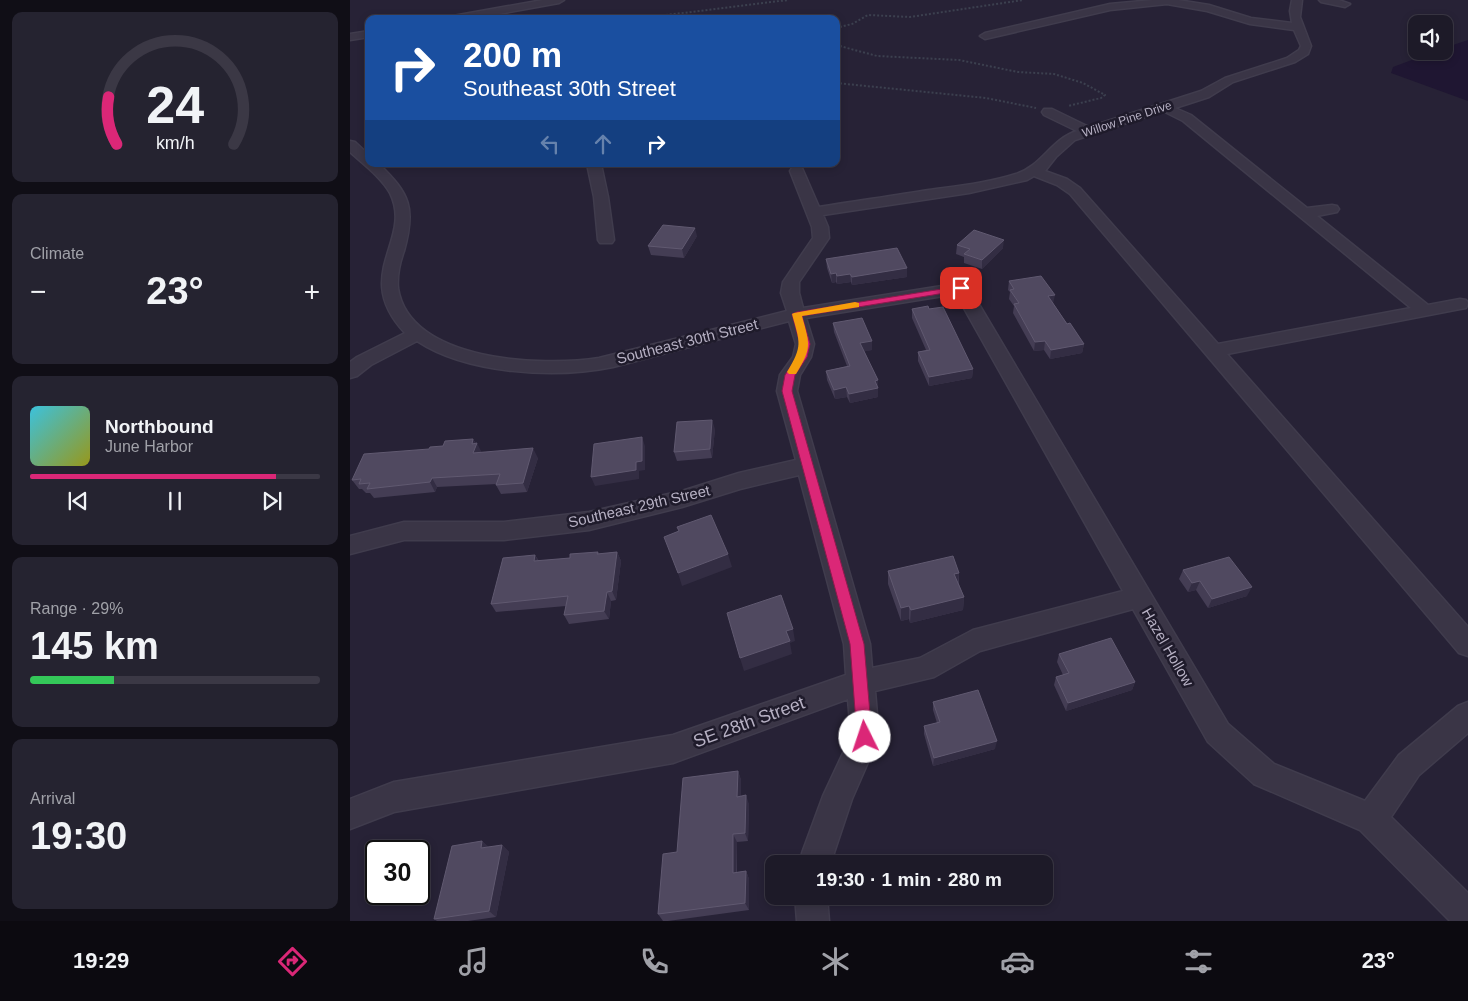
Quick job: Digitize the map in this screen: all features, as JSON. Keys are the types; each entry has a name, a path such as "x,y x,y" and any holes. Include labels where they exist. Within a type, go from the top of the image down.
{"street":[{"path":"475,15 559,0"},
{"name":"Willow Pine Drive","path":"813,212 999,183 1022,177 1043,166 1051,154 1070,137 1205,94 1229,80 1290,60 1304,52 1306,46 1298,27 1294,8 1297,0"},
{"path":"1324,0 1345,4"},
{"path":"985,36 1110,7 1167,4 1209,8 1250,21 1298,27"},
{"path":"350,37 365,35"},
{"path":"1163,107 1187,118 1425,311"},
{"path":"1043,110 1088,131"},
{"path":"350,145 365,158"},
{"path":"350,372 364,361 417,334 393,306 389,288 391,264 401,232 402,205 398,194 374,167"},
{"path":"595,167 601,197 606,240"},
{"path":"797,171 820,228 821,238 791,282 790,293 805,344 802,357 790,375 787,391 857,644 865,737 838,796 818,855"},
{"path":"1033,171 1062,182 1075,191 1468,645"},
{"path":"1304,213 1332,209"},
{"name":"Southeast 30th Street","path":"417,334 453,352 498,363 546,367 584,366 630,357 797,314 961,288"},
{"name":"Hazel Hollow","path":"961,288 1218,733 1264,774 1372,819 1468,916"},
{"path":"1213,351 1460,304"},
{"name":"Southeast 29th Street","path":"350,545 404,531 504,531 589,521 682,499 739,481 808,465"},
{"name":"SE 28th Street","path":"350,814 394,797 673,749 861,682 924,669 973,641 1139,597"},
{"path":"1372,819 1409,765 1468,715"},
{"path":"811,905 812,921"}],"path":[{"path":"666,15 788,0"},
{"path":"840,27 858,21 865,16 910,17 1023,0"},
{"path":"840,45 877,56 959,60 1018,72 1054,74 1084,83 1106,94 1101,98 1079,105 1043,110 986,98 840,83"}],"shaded area":[{"path":"1468,40 1468,101 1391,73 1393,67 1412,60 1453,60 1453,45"}],"building":[{"path":"663,225 695,228 682,249 648,246"},
{"path":"974,230 1004,240 982,260 964,254 970,249 957,245"},
{"path":"897,248 907,268 852,277 850,274 837,276 836,273 831,274 826,259"},
{"path":"1041,276 1055,295 1048,296 1067,324 1070,323 1084,344 1051,350 1045,341 1035,342 1014,304 1019,303 1010,290 1014,289 1009,281"},
{"path":"928,306 929,309 943,307 973,369 929,377 918,352 930,350 912,309"},
{"path":"862,318 872,341 860,343 878,380 875,381 878,388 849,394 846,387 834,390 826,371 850,366 833,323"},
{"path":"712,420 710,449 674,452 677,422"},
{"path":"642,437 642,461 636,462 636,470 591,477 594,444"},
{"path":"473,439 472,444 477,443 473,453 533,448 523,483 496,485 500,474 432,478 430,482 367,489 370,483 359,484 361,479 352,480 364,454 429,449 430,447 443,446 445,441"},
{"path":"711,515 728,554 678,573 664,537 679,531 677,527"},
{"path":"598,552 597,554 617,552 612,591 607,592 604,611 564,615 568,596 491,604 503,558 535,555 534,561 570,558 570,554"},
{"path":"953,556 959,573 954,574 964,597 911,610 909,606 901,608 888,571"},
{"path":"1229,557 1252,587 1212,599 1200,581 1192,583 1183,570"},
{"path":"781,595 793,629 786,631 790,641 740,658 727,613"},
{"path":"1111,638 1135,682 1068,703 1056,677 1069,673 1059,654"},
{"path":"978,690 997,741 934,758 924,726 940,722 933,702"},
{"path":"738,771 737,797 746,795 745,833 733,834 733,873 746,871 745,903 658,914 663,854 677,852 683,778"},
{"path":"482,841 481,848 502,845 489,911 434,919 452,846"}],"slow traffic":[{"path":"792,372 802,357 805,344 797,314 855,305"}],"route":[{"path":"865,737 857,644 787,391 790,375 802,357 805,344 797,314 961,288"}]}
